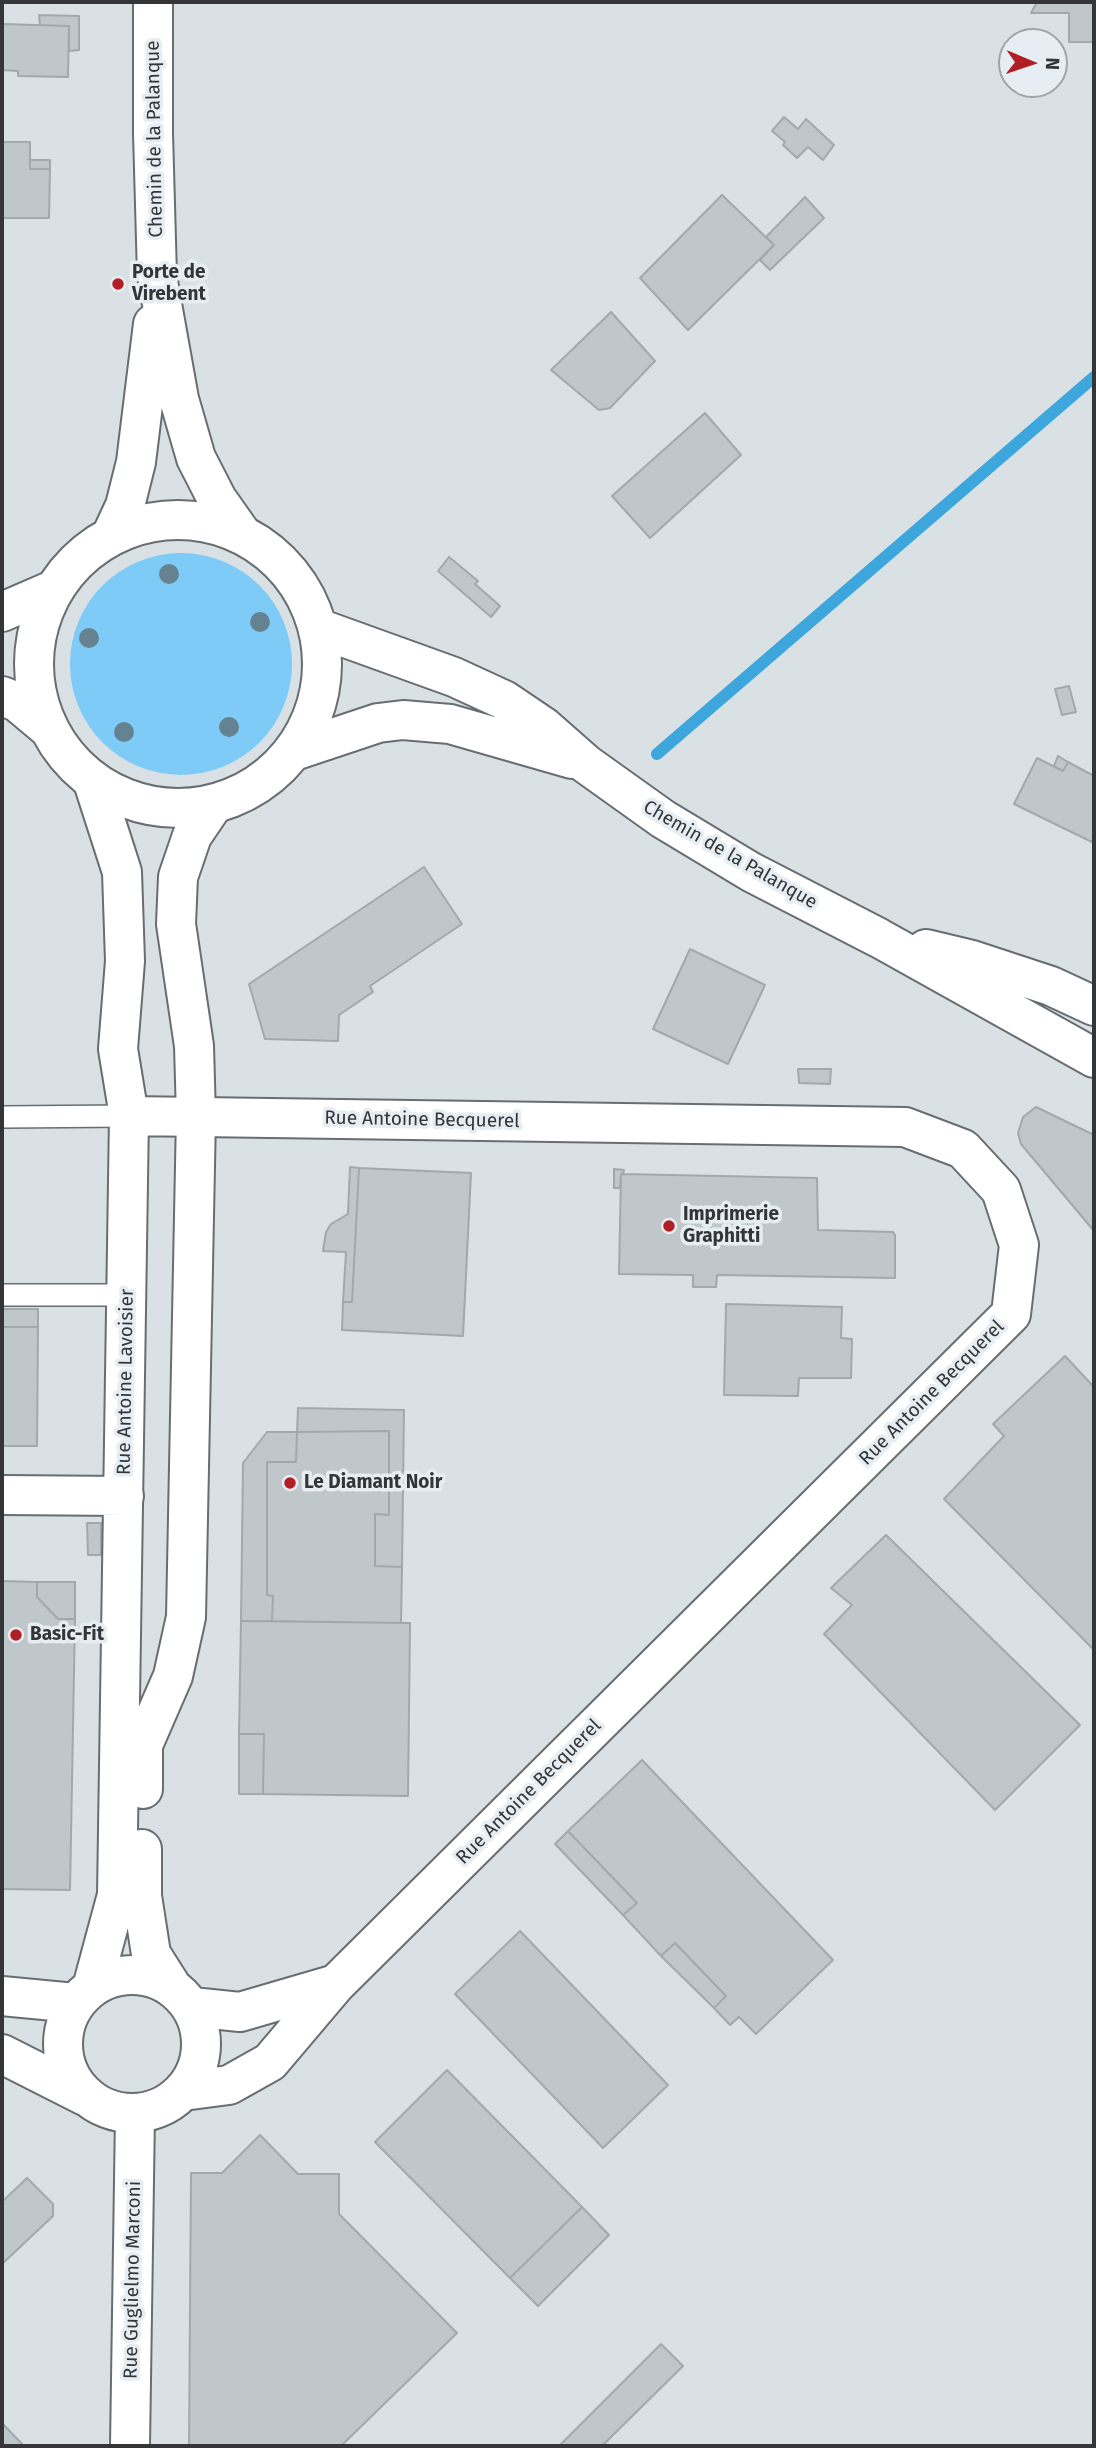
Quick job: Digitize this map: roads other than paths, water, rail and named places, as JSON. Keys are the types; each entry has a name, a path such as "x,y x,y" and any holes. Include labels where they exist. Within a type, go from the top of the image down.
{"street":[{"name":"Chemin de la Palanque","path":"111,536 125,506 136,462 157,276 153,2"},
{"name":"Chemin de la Palanque","path":"157,276 179,399 196,458 217,499 241,533"},
{"path":"198,520 241,533 267,550 290,572 307,599 318,628 323,671 314,713 294,751 272,775 244,793 213,805 171,809 130,801 93,782 67,757 48,727 36,694 33,658 39,623 53,590 78,559 111,536 153,521 198,520"},
{"path":"2,612 53,590"},
{"name":"Chemin de la Palanque","path":"318,628 454,677 504,700 544,727 586,764 663,819 751,872 879,938 1094,1058"},
{"path":"2,696 17,702 48,727"},
{"name":"Chemin de la Palanque","path":"294,751 378,723 403,720 450,724 586,764"},
{"name":"Rue Antoine Lavoisier","path":"84,1994 117,1895 129,1115 118,1049 125,961 122,872 93,782"},
{"path":"2,2053 108,2110 135,2114 161,2107 183,2091 198,2066 202,2036 181,1996 151,1954 142,1896 143,1745 173,1676 186,1617 196,1116 194,1046 176,924 178,877 192,836 213,805"},
{"name":"Chemin de la Palanque","path":"879,938 972,960 1051,986 1094,1006"},
{"name":"Rue Antoine Becquerel","path":"129,1115 905,1127 963,1149 1001,1191 1019,1245 1011,1314 336,1984 270,2062 229,2085 183,2091"},
{"path":"2,1495 124,1496"},
{"path":"2,1996 84,1994 132,1973 181,1996"},
{"name":"Rue Antoine Becquerel","path":"181,1996 240,2012 336,1984"},
{"path":"84,1994 62,2035 66,2068 85,2096"},
{"name":"Rue Guglielmo Marconi","path":"130,2446 135,2114"}],"lane":[{"path":"2,1117 129,1115"},
{"path":"2,1295 127,1295"}],"waterway":[{"path":"657,754 1094,377"}],"place":[{"name":"Porte de Virebent","path":"118,284"},
{"name":"Imprimerie Graphitti","path":"669,1226"},
{"name":"Le Diamant Noir","path":"290,1483"},
{"name":"Basic-Fit","path":"16,1635"}]}
